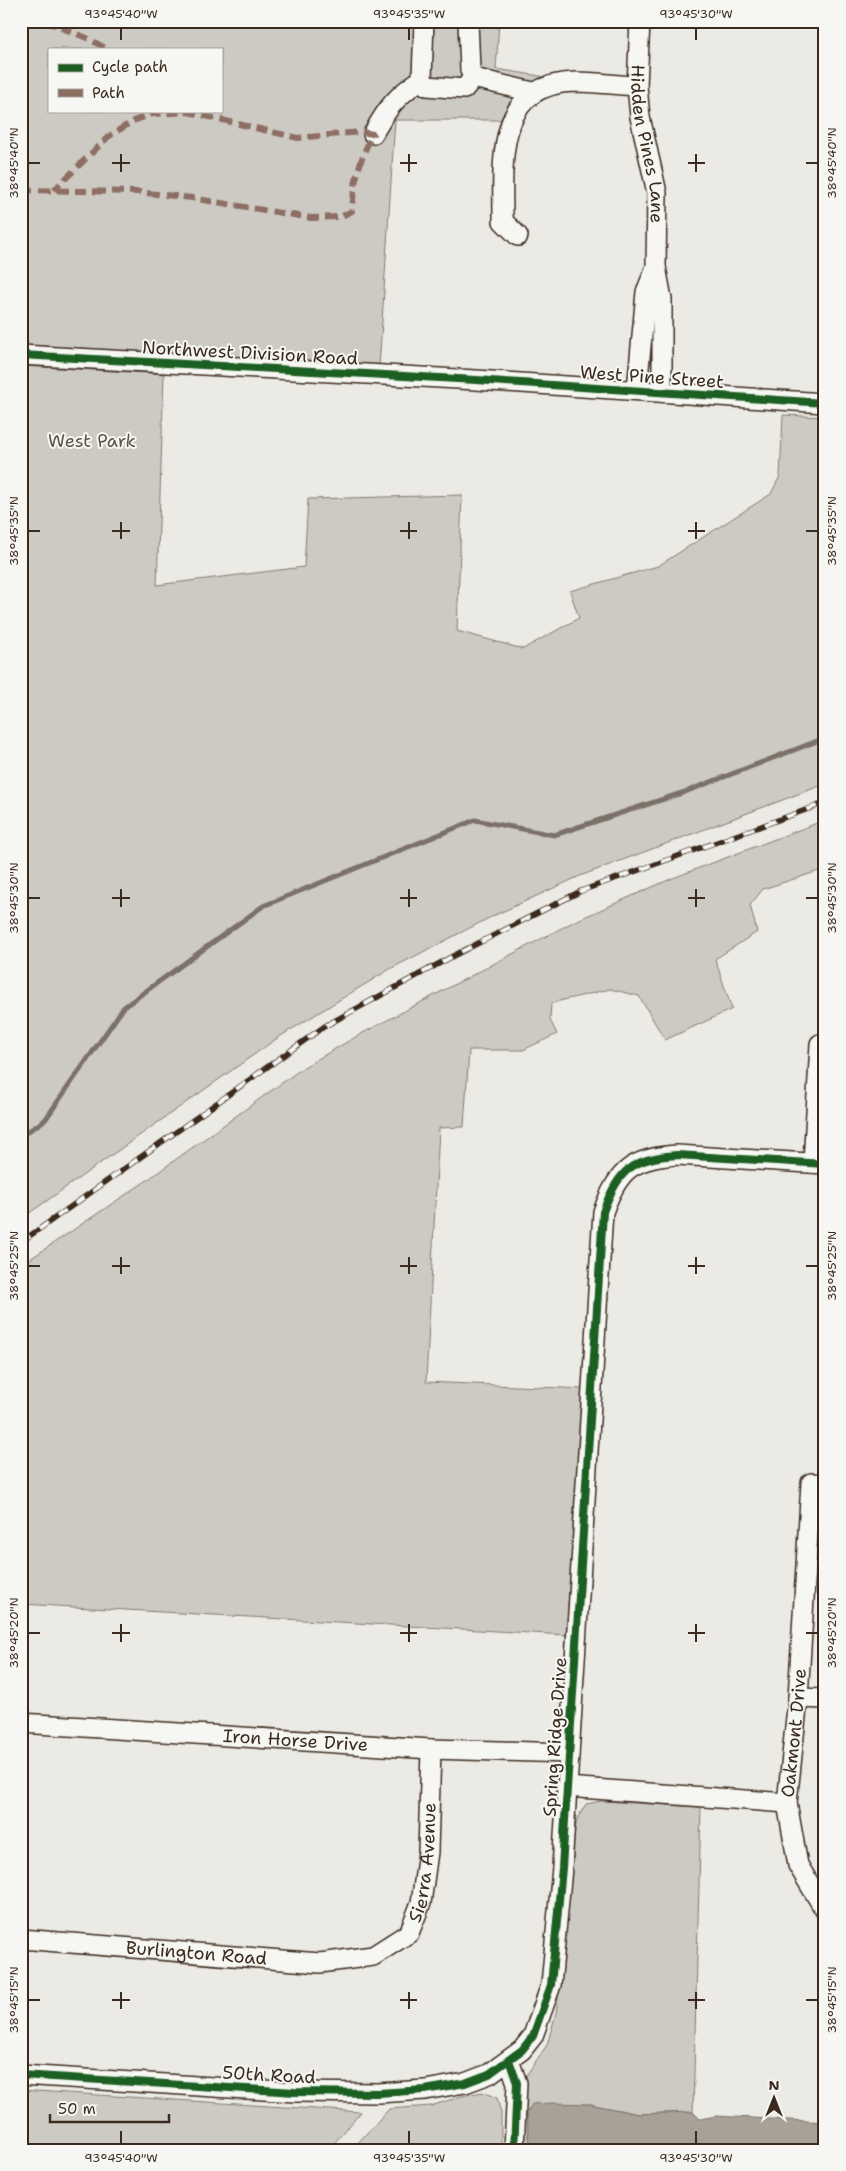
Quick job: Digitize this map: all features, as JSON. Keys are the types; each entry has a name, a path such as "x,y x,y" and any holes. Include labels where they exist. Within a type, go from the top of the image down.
{"street":[{"path":"424,21 422,79 427,86 464,89 473,78"},
{"path":"468,21 470,70 473,78"},
{"name":"Hidden Pines Lane","path":"640,21 637,86 640,116 657,193 656,267 662,299 662,392"},
{"path":"473,78 533,92"},
{"path":"373,134 388,108 402,93 422,79"},
{"path":"518,236 502,221 503,153 511,118 522,103 533,92 550,86 574,82 637,86"},
{"name":"Hidden Pines Lane","path":"637,390 646,292 656,267"},
{"name":"Northwest Division Road","path":"21,355 476,380"},
{"name":"West Pine Street","path":"476,380 825,404"},
{"path":"819,1163 820,1044"},
{"name":"Spring Ridge Drive","path":"509,2060 522,2050 533,2036 551,1985 562,1868 603,1212 618,1179 630,1167 654,1156 677,1154 819,1163"},
{"name":"Oakmont Drive","path":"566,1787 787,1803 798,1698 812,1483 825,1484"},
{"path":"798,1698 825,1699"},
{"name":"Iron Horse Drive","path":"21,1723 431,1749 569,1753"},
{"name":"Sierra Avenue","path":"373,1956 408,1933 421,1903 428,1852 431,1749"},
{"path":"787,1803 798,1866 825,1910"},
{"name":"Burlington Road","path":"21,1939 320,1963 373,1956"},
{"path":"509,2060 517,2083 514,2150"},
{"name":"50th Road","path":"21,2075 295,2092 378,2093 425,2090 465,2083 489,2074 509,2060"}],"green space":[{"path":"21,21 499,21 496,69 546,77 517,97 500,120 395,120 379,368 21,346"},
{"name":"West Park","path":"21,366 164,374 157,585 304,567 308,499 462,495 457,631 523,649 579,618 570,591 658,566 771,494 780,476 783,415 825,417 825,784 580,876 493,916 390,969 279,1037 21,1219"},
{"path":"825,820 825,869 763,889 750,905 757,932 715,959 732,1009 665,1040 639,996 610,989 551,1003 550,1020 557,1034 523,1050 469,1050 464,1127 439,1128 426,1382 584,1389 566,1635 21,1604 21,1265 146,1181 304,1067 359,1035 573,922 673,878"},
{"path":"601,1801 701,1807 693,2112 639,2114 589,2104 527,2113 529,2150 521,2150 523,2080 547,2045 556,2013 564,1954 574,1832 578,1817 586,1804"},
{"path":"21,2090 361,2112 330,2148 354,2147 389,2109 431,2106 482,2092 497,2098 501,2113 501,2150 21,2150"}],"shaded area":[{"path":"532,2104 589,2104 639,2114 693,2112 700,2119 716,2116 825,2122 825,2150 529,2150 527,2113"}],"waterway":[{"path":"21,1136 45,1120 124,1007 263,906 475,820 554,835 685,792 825,738"}],"railway":[{"path":"21,1242 325,1026 453,956 581,891 825,803"}],"marked path":[{"path":"44,21 87,38 105,48"},
{"path":"21,190 139,192 192,198 311,218 340,217 352,211 358,171 373,134 361,132 298,138 188,112 153,114 133,121 108,137 54,190"}],"cycle path":[{"path":"21,355 476,380 825,403"},
{"path":"21,2075 295,2092 378,2093 425,2090 465,2083 489,2074 522,2050 533,2036 551,1985 562,1868 603,1212 621,1176 638,1163 649,1159 677,1155 825,1164"},
{"path":"509,2060 517,2083 514,2150"}]}
